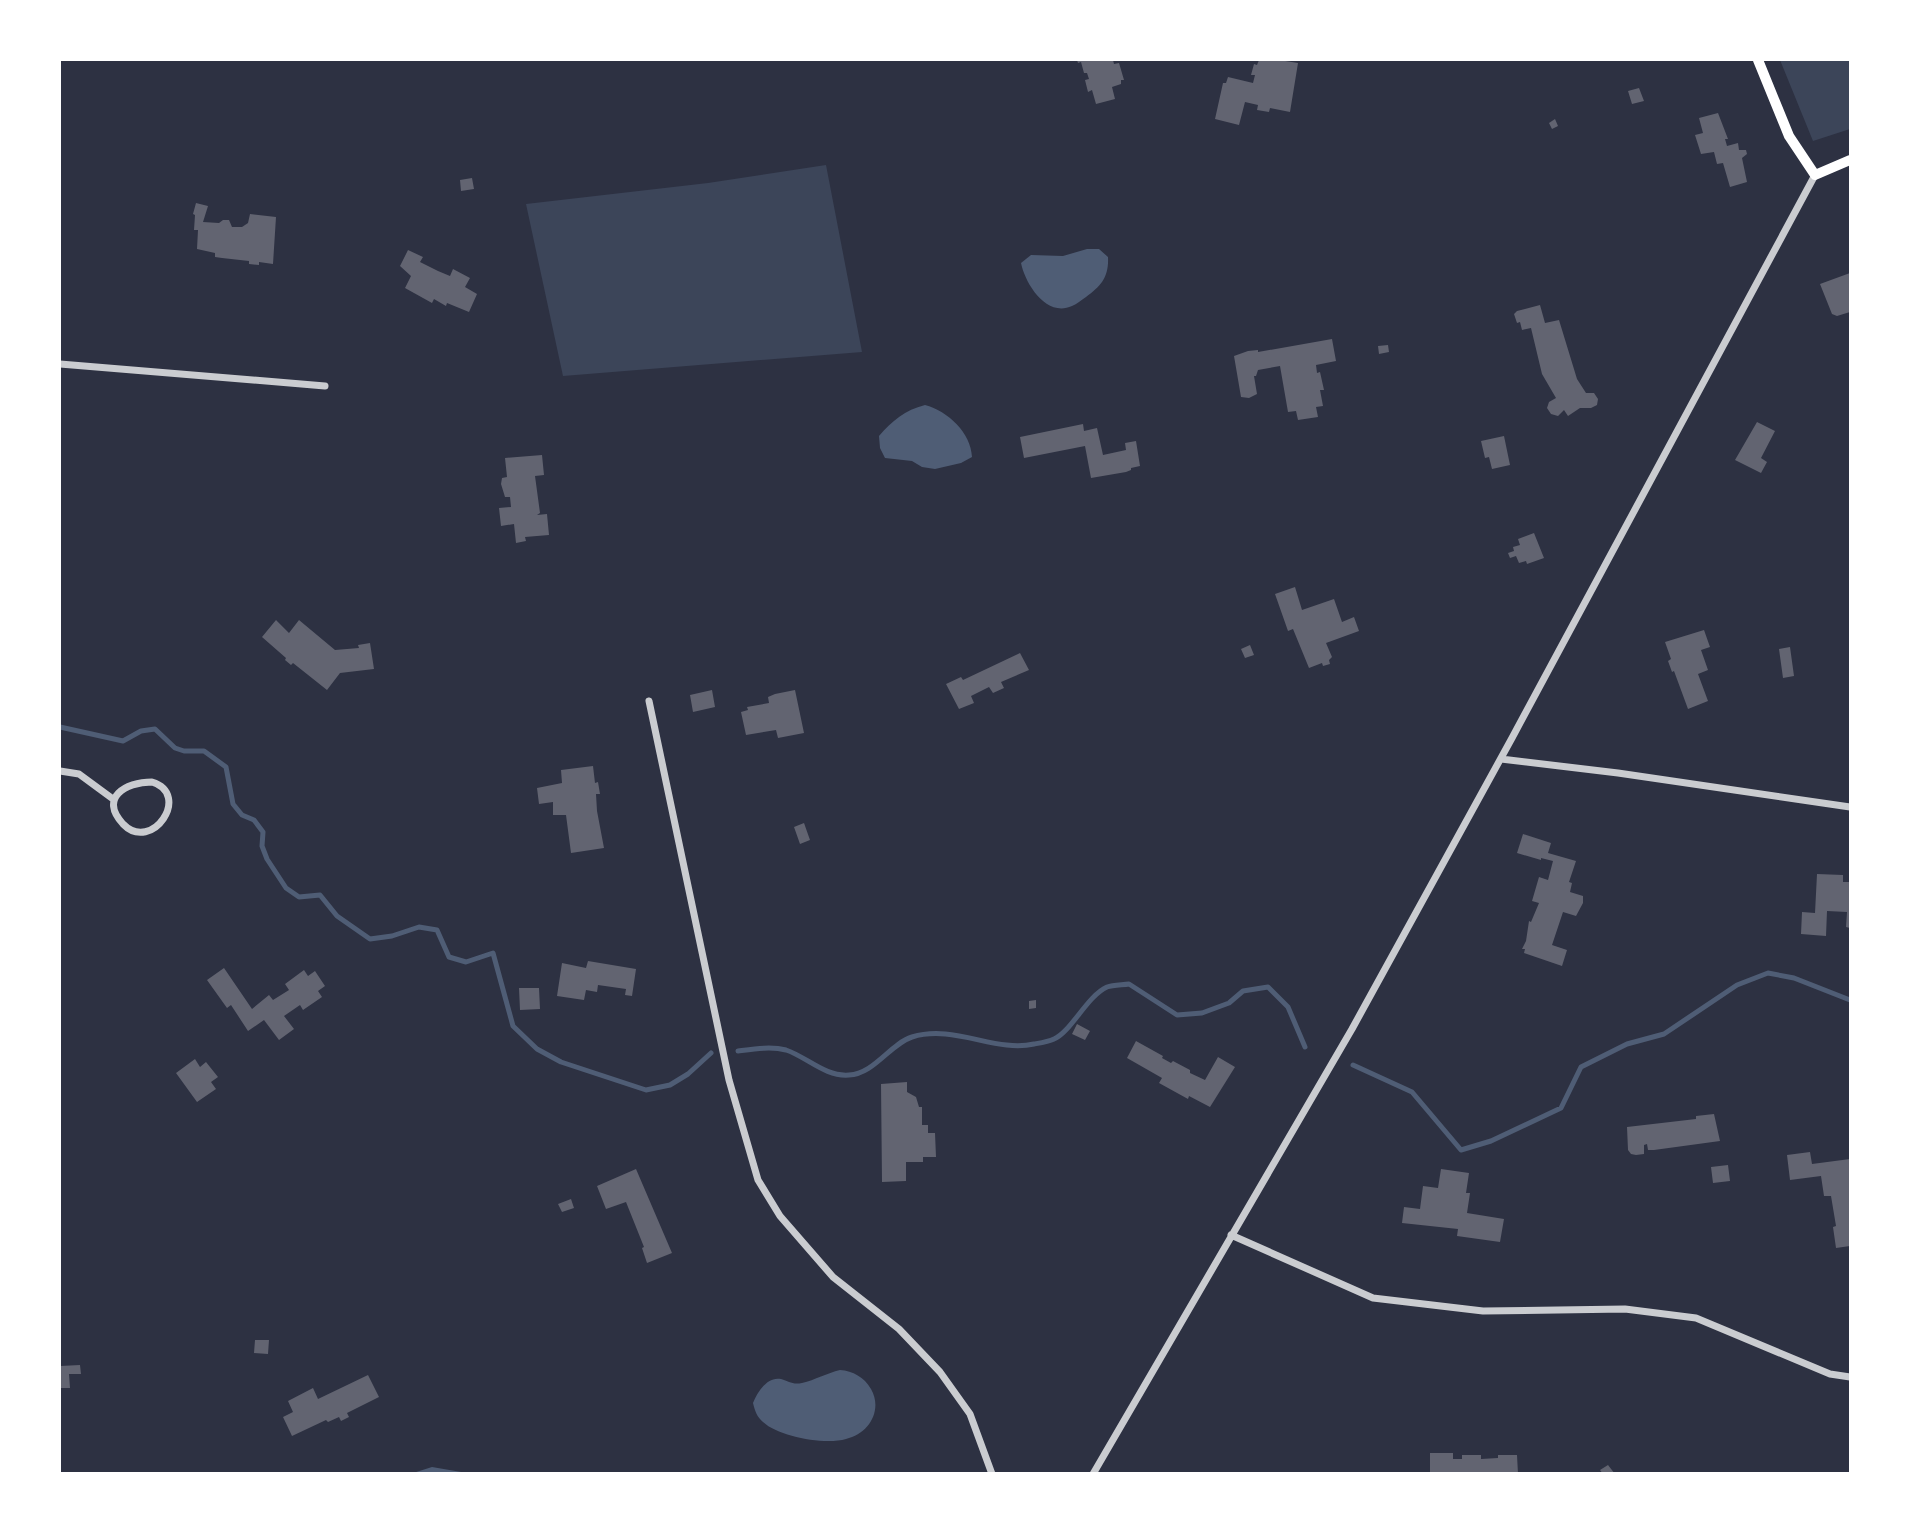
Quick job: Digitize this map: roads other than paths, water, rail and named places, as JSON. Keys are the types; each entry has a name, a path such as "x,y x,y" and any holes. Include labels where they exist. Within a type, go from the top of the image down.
{"main road":[{"path":"1758,60 1789,136 1815,175 1850,160"}],"street":[{"path":"1093,1474 1352,1029 1501,759 1815,175"},
{"path":"60,364 325,386"},
{"path":"649,701 729,1080 758,1181 780,1216 833,1276 899,1329 940,1373 970,1414 992,1474"},
{"path":"1501,759 1850,807"},
{"path":"60,771 79,774 113,799"},
{"path":"152,782 167,793 169,806 159,826 139,833 125,826 113,807 113,799 122,789 152,782"},
{"path":"1231,1235 1373,1298 1483,1311 1625,1309 1696,1318 1830,1374 1850,1377"}],"waterway":[{"path":"60,727 123,741 141,731 155,729 175,748 204,751 226,767 233,804 242,815 254,820 263,832 262,846 267,859 286,888 299,897 320,895 337,916 370,939 392,936 419,927 437,930 449,957 466,962 493,953 513,1026 537,1049 561,1062 646,1090 670,1085 688,1074 711,1053"},
{"path":"1353,1065 1412,1092 1461,1150 1491,1141 1561,1108 1581,1067 1627,1044 1664,1034 1737,985 1768,973 1794,978 1850,1000"},
{"path":"738,1051 768,1048 786,1050 824,1070 849,1075 866,1070 904,1041 928,1034 959,1036 1005,1045 1039,1043 1060,1035 1093,998 1107,987 1129,984 1177,1015 1202,1013 1229,1003 1243,991 1268,987 1288,1007 1305,1047"}]}
